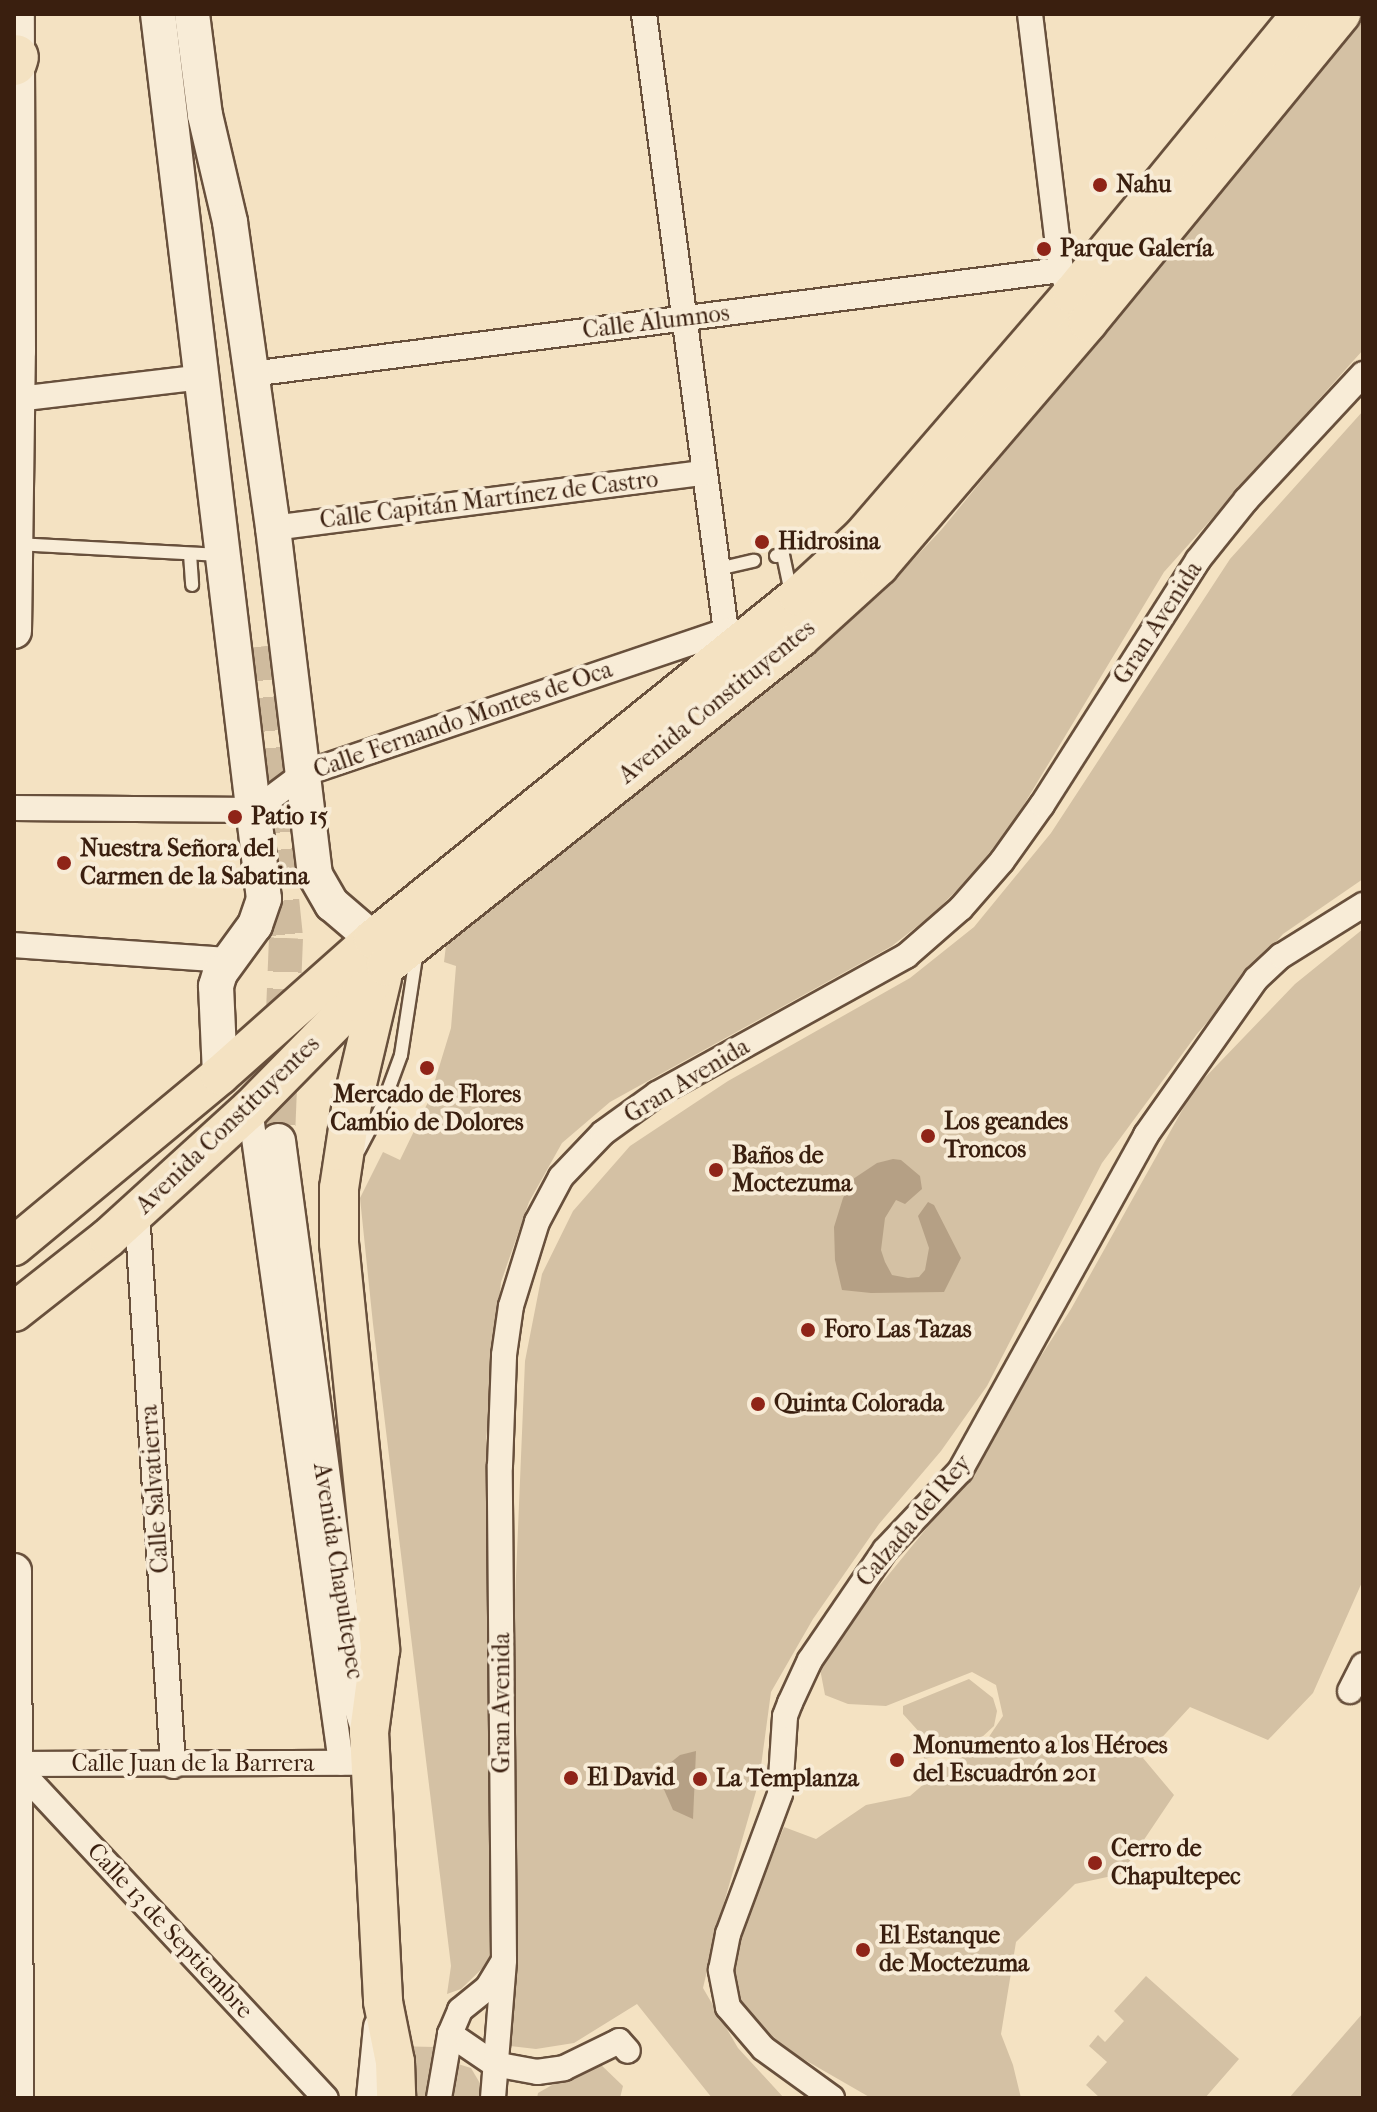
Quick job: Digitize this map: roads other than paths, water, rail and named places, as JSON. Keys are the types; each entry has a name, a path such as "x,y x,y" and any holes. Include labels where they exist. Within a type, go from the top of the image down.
{"main road":[{"name":"Avenida Constituyentes","path":"14,1246 220,1075 379,953 728,641 793,601 862,537 1073,295 1301,14"},
{"name":"Avenida Constituyentes","path":"14,1312 137,1212 250,1109 379,953 418,938 800,638 879,566 1073,295 1341,14"},
{"path":"360,1752 380,1650 339,1243 339,1188 379,953"},
{"name":"Avenida Chapultepec","path":"360,1752 383,2002"},
{"path":"383,2002 395,2062 396,2098"}],"street":[{"path":"14,631 18,399 17,14"},
{"path":"158,14 264,899 255,925 229,960 216,986 220,1075"},
{"path":"192,14 205,115 230,222 273,528 315,875 332,904 379,953"},
{"path":"644,14 728,641"},
{"path":"1030,14 1073,295"},
{"path":"205,115 201,220 256,647"},
{"name":"Calle Alumnos","path":"251,374 684,318 1073,295"},
{"name":"Gran Avenida","path":"493,2098 504,1960 500,1466 504,1355 523,1265 537,1222 561,1177 603,1133 657,1094 906,956 961,908 1002,861 1042,805 1198,560 1246,500 1363,374"},
{"path":"18,399 203,377"},
{"name":"Calle Capitán Martínez de Castro","path":"273,528 705,473"},
{"name":"Calle Fernando Montes de Oca","path":"255,810 302,768 728,641"},
{"path":"243,707 302,768"},
{"path":"14,808 255,810"},
{"name":"Calzada del Rey","path":"832,2098 763,2048 728,2007 721,1970 728,1934 780,1794 785,1716 790,1703 826,1635 885,1550 960,1471 1146,1135 1256,979 1281,956 1363,905"},
{"path":"14,945 229,960"},
{"name":"Avenida Chapultepec","path":"250,1109 360,1752"},
{"name":"Avenida Chapultepec","path":"278,1141 360,1752"},
{"name":"Calle Salvatierra","path":"137,1212 173,1766"},
{"path":"14,1571 16,2098"},
{"path":"1350,1691 1363,1665"},
{"name":"Calle Juan de la Barrera","path":"14,1764 173,1766 360,1752"},
{"name":"Calle 13 de Septiembre","path":"14,1764 326,2098"},
{"path":"439,2098 450,2034 460,2010 488,1987 504,1960"},
{"name":"Avenida Chapultepec","path":"374,2098 383,2002"},
{"path":"450,2034 494,2064 537,2072 564,2068 619,2041 628,2051"}],"lane":[{"path":"15,544 225,555"},
{"path":"190,554 192,585"},
{"path":"776,556 783,555 793,601"},
{"path":"718,569 754,561"},
{"path":"339,1188 383,1104 401,1055 418,938"}],"tunnel":[{"path":"256,647 286,938 278,1141"}],"place":[{"name":"Nahu","path":"1100,185"},
{"name":"Parque Galería","path":"1044,249"},
{"name":"Hidrosina","path":"762,542"},
{"name":"Patio 15","path":"235,817"},
{"name":"Nuestra Señora del Carmen de la Sabatina","path":"64,863"},
{"name":"Mercado de Flores Cambio de Dolores","path":"427,1068"},
{"name":"Los geandes Troncos","path":"928,1136"},
{"name":"Baños de Moctezuma","path":"716,1170"},
{"name":"Foro Las Tazas","path":"808,1330"},
{"name":"Quinta Colorada","path":"758,1404"},
{"name":"Monumento a los Héroes del Escuadrón 201","path":"897,1760"},
{"name":"El David","path":"571,1778"},
{"name":"La Templanza","path":"700,1779"},
{"name":"Cerro de Chapultepec","path":"1095,1863"},
{"name":"El Estanque de Moctezuma","path":"863,1950"}]}
